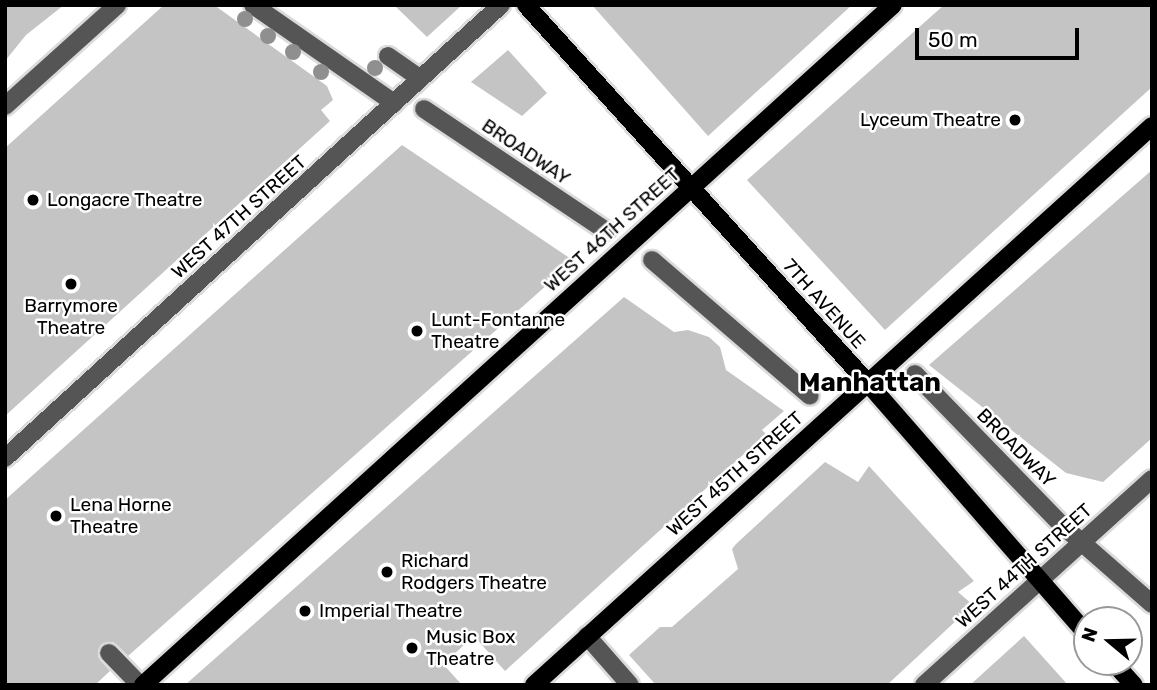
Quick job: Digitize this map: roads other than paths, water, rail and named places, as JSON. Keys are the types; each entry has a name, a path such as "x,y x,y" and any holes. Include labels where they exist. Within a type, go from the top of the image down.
{"main road":[{"name":"7TH AVENUE","path":"526,5 867,382 1073,619"},
{"name":"WEST 46TH STREET","path":"141,685 893,5"},
{"name":"WEST 45TH STREET","path":"534,685 1152,126"}],"street":[{"path":"5,106 117,5"},
{"path":"253,5 394,103"},
{"name":"WEST 47TH STREET","path":"5,458 501,5"},
{"path":"388,56 420,78"},
{"name":"BROADWAY","path":"424,109 606,231"},
{"path":"652,260 810,396"},
{"name":"BROADWAY","path":"915,374 1081,543 1152,604"},
{"name":"WEST 44TH STREET","path":"924,685 1152,479"},
{"path":"587,636 630,685"},
{"path":"109,653 141,685"}],"place":[{"name":"Lyceum Theatre","path":"1015,120"},
{"name":"Longacre Theatre","path":"33,200"},
{"name":"Barrymore Theatre","path":"71,284"},
{"name":"Lunt-Fontanne Theatre","path":"417,331"},
{"name":"Lena Horne Theatre","path":"56,516"},
{"name":"Richard Rodgers Theatre","path":"387,572"},
{"name":"Imperial Theatre","path":"305,611"},
{"name":"Music Box Theatre","path":"412,648"}],"district":[{"name":"Manhattan","path":"870,383"}]}
